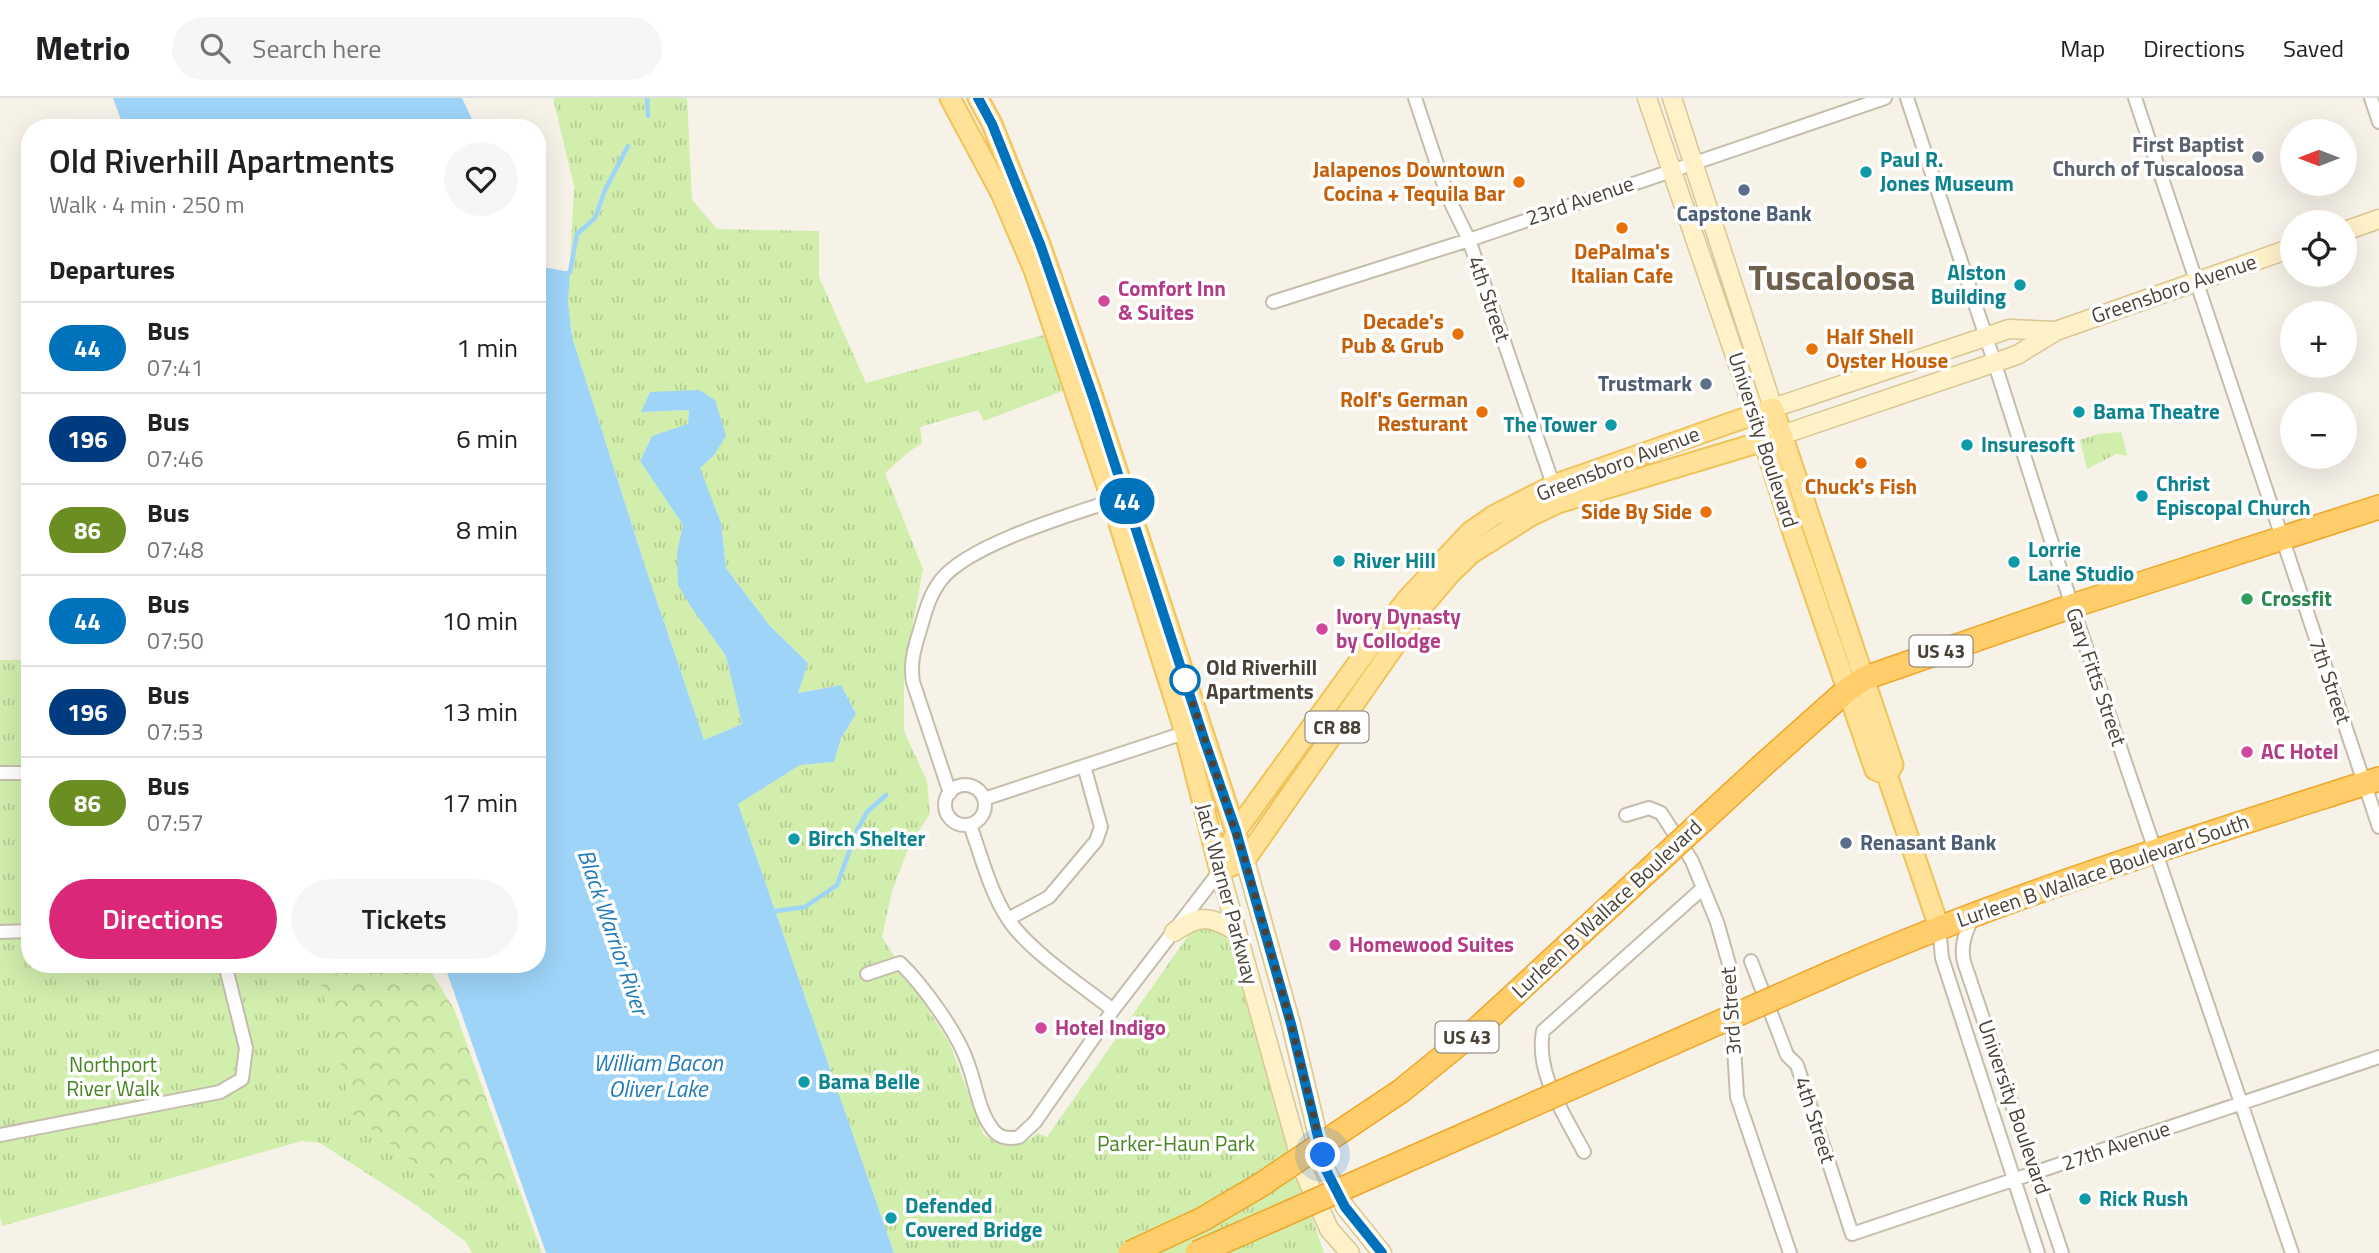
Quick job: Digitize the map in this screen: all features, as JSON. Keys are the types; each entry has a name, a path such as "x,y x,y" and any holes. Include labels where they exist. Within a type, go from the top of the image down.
{"highway":[{"name":"US 43","path":"1856,684 2072,606 2379,507"},
{"name":"Lurleen B Wallace Boulevard","path":"1130,1253 1203,1219 1259,1186 1401,1091 1476,1030 1763,765 1856,684"},
{"name":"Lurleen B Wallace Boulevard South","path":"1197,1253 1939,927 2156,851 2372,781"}],"main road":[{"name":"Jack Warner Parkway","path":"950,98 1001,193 1025,247 1112,500 1184,733 1304,1172 1329,1229 1350,1253"},
{"name":"Jack Warner Parkway","path":"978,98 992,124 1044,257 1236,831 1291,1024 1326,1170 1345,1207 1382,1253"},
{"name":"University Boulevard","path":"1647,98 1671,170 1764,411 1856,684 1893,765 1887,775 1939,927"},
{"name":"University Boulevard","path":"1672,98 1694,163 1764,411"},
{"path":"2357,226 2379,219"},
{"name":"Greensboro Avenue","path":"1220,871 1245,860 1420,608 1450,574 1472,553 1556,494 1773,437 1994,360 2017,355 2056,331 2280,252"},
{"name":"Greensboro Avenue","path":"1220,871 1236,831 1363,656 1439,563 1470,532 1493,516 1556,494 1764,411 2009,329 2056,331"},
{"path":"1217,778 1231,795 1253,796 1265,790"},
{"path":"1174,932 1199,918 1216,920 1237,931"}],"street":[{"name":"4th Street","path":"1415,98 1448,197 1469,240 1556,494"},
{"name":"23rd Avenue","path":"1273,302 1469,240 1885,98"},
{"name":"Gary Fitts Street","path":"1907,98 1987,337 2072,606 2292,1253"},
{"name":"7th Street","path":"2135,98 2282,538 2372,781 2379,827"},
{"path":"2371,98 2379,122"},
{"path":"950,793 913,682 911,667 930,598 942,579 959,564 979,553 1037,526 1112,500"},
{"path":"984,799 1184,733"},
{"path":"1008,919 1049,897 1096,841 1101,827 1084,766"},
{"path":"0,773 21,772"},
{"path":"957,787 976,788 984,799 981,818 970,825 957,824 948,815 946,803 950,793 957,787"},
{"name":"3rd Street","path":"1626,815 1649,808 1661,813 1692,861 1723,936 1729,964 1737,1097 1790,1253"},
{"path":"970,825 1008,919 1039,952 1113,1010"},
{"name":"Greensboro Avenue","path":"867,975 900,963 914,976 967,1058 984,1117 995,1134 1005,1138 1018,1138 1035,1122 1113,1010 1220,871"},
{"path":"1584,1152 1549,1082 1542,1061 1543,1031 1703,888"},
{"name":"University Boulevard","path":"1974,915 1963,943 1964,962 2062,1253"},
{"name":"University Boulevard","path":"1939,927 1942,958 2038,1253"},
{"path":"0,932 21,931"},
{"name":"4th Street","path":"1751,961 1787,1055 1797,1065 1852,1234"},
{"path":"1946,970 1952,964 1964,962"},
{"path":"0,1135 220,1092 242,1079 246,1048 227,973"},
{"name":"27th Avenue","path":"1852,1234 2379,1057"}],"green space":[{"name":"Parker-Haun Park","path":"553,98 687,98 692,200 717,229 819,231 819,277 866,383 1059,331 1078,385 984,421 978,410 920,427 922,443 885,473 923,569 904,672 904,731 927,781 930,814 910,844 892,891 882,937 950,1044 983,1134 997,1143 1011,1146 1018,1145 1038,1133 1047,1137 1190,933 1209,924 1232,938 1303,1190 1324,1253 894,1253 738,804 800,765 833,762 841,738 856,714 841,685 797,693 808,663 769,625 726,568 721,523 699,468 714,455 715,400 650,392 642,412 689,410 688,425 652,436 640,461 683,525 677,552 689,604 726,656 742,724 704,740 572,337 568,302 574,186"},
{"path":"2121,432 2127,456 2116,454 2087,469 2080,440 2098,434"},
{"name":"Northport River Walk","path":"0,660 21,660 21,973 318,973 353,1115 436,1180 518,1186 542,1253 472,1253 466,1242 416,1205 320,1143 302,1141 2,1226"},
{"path":"318,973 432,973 454,1009 518,1186 436,1180 353,1115"}],"water":[{"path":"113,98 462,98 472,119 121,119"},
{"name":"William Bacon Oliver Lake","path":"546,268 570,272 568,302 572,337 704,740 742,724 726,656 678,585 677,552 683,525 640,461 652,436 688,424 689,410 641,412 650,392 699,390 715,400 726,436 714,455 700,468 721,523 726,568 769,625 808,663 798,693 841,685 856,714 841,738 834,762 800,765 738,804 894,1253 546,1253 447,973 546,973"}],"waterway":[{"path":"647,98 648,116"},
{"path":"566,274 570,272 577,234 595,218 605,190 628,146"},
{"path":"776,911 805,907 837,885 857,830 867,812 886,795"}],"bus line":[{"name":"44","path":"978,98 992,124 1040,244 1236,831 1291,1024 1326,1170 1345,1207 1382,1253"}],"place":[{"name":"First Baptist Church of Tuscaloosa","path":"2258,157"},
{"name":"Paul R. Jones Museum","path":"1866,172"},
{"name":"Jalapenos Downtown Cocina + Tequila Bar","path":"1519,182"},
{"name":"Capstone Bank","path":"1744,190"},
{"name":"DePalma's Italian Cafe","path":"1622,228"},
{"name":"Alston Building","path":"2020,285"},
{"name":"Comfort Inn & Suites","path":"1104,301"},
{"name":"Decade's Pub & Grub","path":"1458,334"},
{"name":"Half Shell Oyster House","path":"1812,349"},
{"name":"Trustmark","path":"1706,384"},
{"name":"Rolf's German Resturant","path":"1482,412"},
{"name":"Bama Theatre","path":"2079,412"},
{"name":"The Tower","path":"1611,425"},
{"name":"Insuresoft","path":"1967,445"},
{"name":"Chuck's Fish","path":"1861,463"},
{"name":"Christ Episcopal Church","path":"2142,496"},
{"name":"Side By Side","path":"1706,512"},
{"name":"River Hill","path":"1339,561"},
{"name":"Lorrie Lane Studio","path":"2014,562"},
{"name":"Crossfit","path":"2247,599"},
{"name":"Ivory Dynasty by Collodge","path":"1322,629"},
{"name":"Old Riverhill Apartments","path":"1185,680"},
{"name":"AC Hotel","path":"2247,752"},
{"name":"Birch Shelter","path":"794,839"},
{"name":"Renasant Bank","path":"1846,843"},
{"name":"Homewood Suites","path":"1335,945"},
{"name":"Hotel Indigo","path":"1041,1028"},
{"name":"Bama Belle","path":"804,1082"},
{"name":"Rick Rush","path":"2085,1199"},
{"name":"Defended Covered Bridge","path":"891,1218"}],"district":[{"name":"Tuscaloosa","path":"1832,278"}],"route":[{"path":"1185,680 1245,860 1291,1024 1323,1155"}],"water label":[{"name":"Black Warrior River","path":"613,932"}]}
